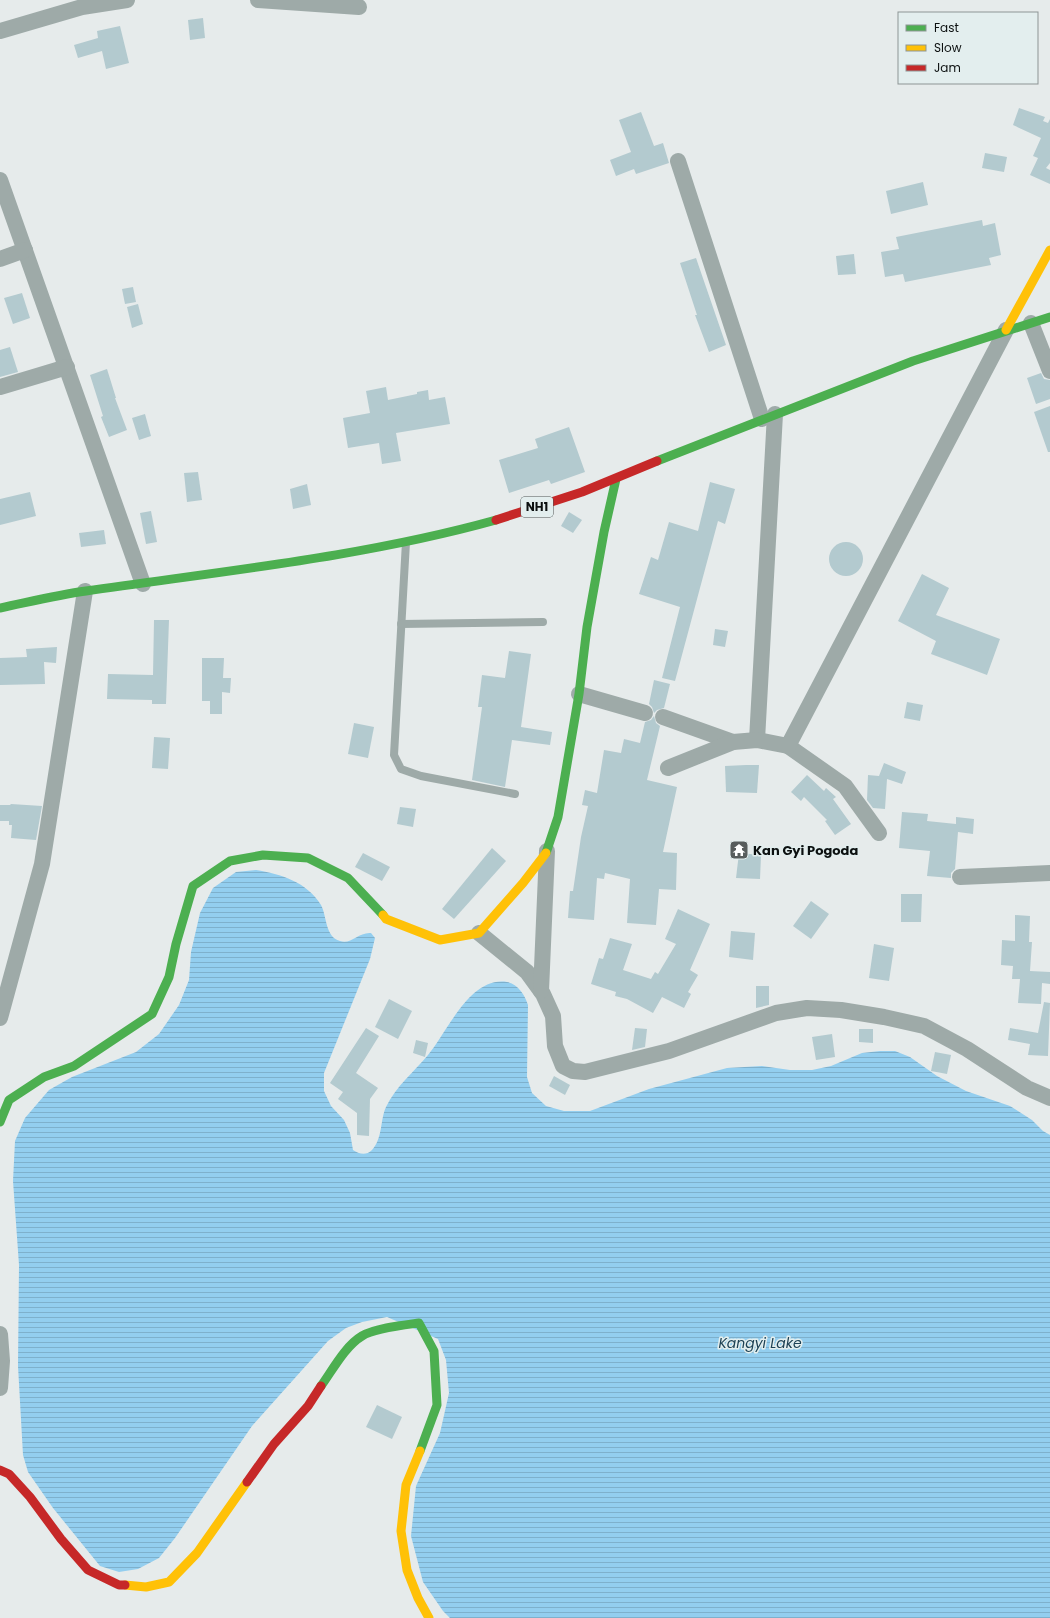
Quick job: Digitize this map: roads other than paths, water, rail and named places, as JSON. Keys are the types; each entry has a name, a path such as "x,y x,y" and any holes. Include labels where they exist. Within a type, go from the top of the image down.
{"main road":[{"path":"1006,330 1050,250"},
{"path":"1041,268 1047,278"},
{"name":"NH1","path":"0,608 85,591 143,584 406,542 459,530 520,513 616,479 768,416 913,361 1050,317"},
{"path":"0,1122 9,1100 44,1077 74,1066 152,1014 169,977 176,944 193,886 230,861 263,855 308,858 348,878 386,919 440,940 479,933 523,883 547,850 558,816 579,694 587,627 604,532 616,479"},
{"path":"0,1470 9,1474 30,1497 61,1539 88,1570 119,1585 146,1587 169,1582 197,1553 274,1444 308,1406 341,1356 362,1336 394,1326 419,1324 434,1351 437,1405 406,1485 401,1531 407,1570 418,1598 429,1618"}],"street":[{"path":"0,31 82,7 127,0"},
{"path":"258,0 359,7"},
{"path":"678,161 768,416 757,740"},
{"path":"0,180 143,584"},
{"path":"0,259 25,250"},
{"path":"1031,323 1050,371"},
{"path":"788,746 1006,330"},
{"path":"0,387 67,367"},
{"path":"0,1018 7,964 42,864 85,591"},
{"path":"579,694 645,713"},
{"path":"663,717 733,742"},
{"path":"668,768 733,742 757,740 788,746 845,786 879,833"},
{"path":"541,991 547,850"},
{"path":"960,877 1050,874"},
{"path":"479,933 527,972 541,991 553,1016 555,1046 563,1066 573,1072 585,1072 669,1051 776,1013 807,1008 841,1010 884,1017 924,1026 967,1049 1027,1088 1050,1098"},
{"path":"0,1334 2,1361 0,1388"}],"lane":[{"path":"406,542 394,755 401,768 421,776 515,794"},
{"path":"401,624 543,622"}],"water":[{"name":"Kangyi Lake","path":"256,870 293,880 308,890 321,905 329,931 335,939 344,942 366,933 371,933 375,938 370,959 324,1073 324,1091 331,1106 344,1120 350,1133 353,1150 360,1153 365,1154 370,1152 376,1145 380,1135 384,1112 390,1099 436,1045 461,1007 471,996 494,982 511,983 520,990 525,997 528,1005 527,1077 532,1093 546,1106 564,1111 590,1111 649,1089 727,1068 762,1066 790,1070 812,1070 831,1066 862,1053 895,1051 910,1057 937,1076 966,1091 1010,1106 1032,1120 1043,1131 1050,1135 1050,1618 450,1618 443,1611 423,1582 411,1536 416,1486 440,1433 449,1393 446,1360 438,1339 387,1317 362,1322 346,1328 328,1341 252,1426 175,1538 159,1558 138,1569 119,1572 100,1566 53,1508 28,1472 23,1455 18,1366 19,1265 13,1181 15,1141 25,1118 49,1090 72,1077 136,1052 159,1034 179,1005 189,980 191,952 200,913 213,888 236,872"}],"place":[{"name":"Kan Gyi Pogoda","path":"739,850"}]}
